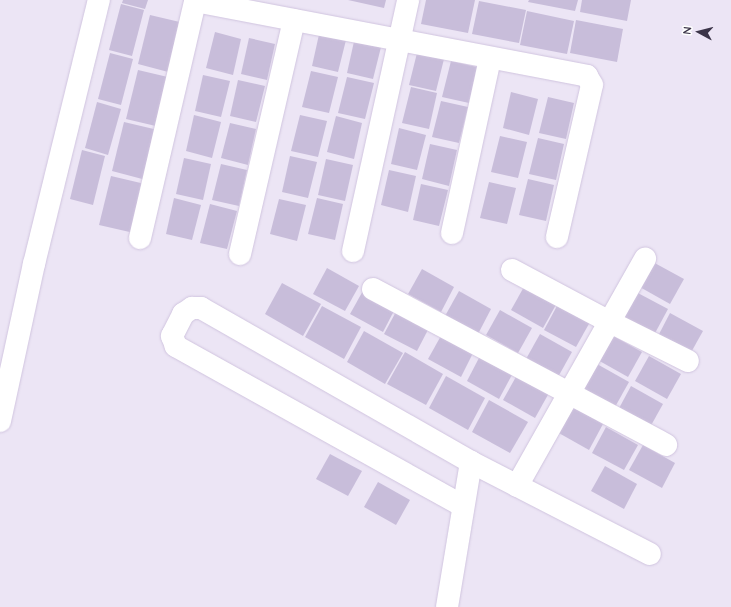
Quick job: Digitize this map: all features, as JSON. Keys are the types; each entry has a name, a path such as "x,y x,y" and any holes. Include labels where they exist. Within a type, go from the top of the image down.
{"street":[{"path":"0,421 34,264 99,0"},
{"path":"353,251 408,0"},
{"path":"140,238 195,1 587,76 592,85 557,237"},
{"path":"240,254 294,20"},
{"path":"452,233 490,58"},
{"path":"518,486 645,259"},
{"path":"512,270 610,322 688,360"},
{"path":"373,289 666,444"},
{"path":"463,506 176,346 172,336 176,325 183,314 192,308 201,308 470,462 650,554"},
{"path":"447,607 470,462"}],"building":[{"path":"123,0 148,0 145,9 122,3"},
{"path":"348,0 386,0 384,8"},
{"path":"426,0 475,0 468,33 421,24"},
{"path":"529,0 578,0 575,11 528,2"},
{"path":"582,0 631,0 627,21 580,12"},
{"path":"479,1 526,10 519,43 472,34"},
{"path":"121,4 144,10 132,56 109,50"},
{"path":"527,11 574,21 567,54 520,45"},
{"path":"150,15 184,23 172,73 138,64"},
{"path":"576,20 623,29 617,62 570,53"},
{"path":"320,30 347,36 338,72 312,66"},
{"path":"215,32 241,39 233,75 206,68"},
{"path":"355,37 382,43 373,79 347,73"},
{"path":"249,38 275,44 267,80 241,74"},
{"path":"418,49 445,55 436,91 409,85"},
{"path":"110,53 133,59 121,105 98,99"},
{"path":"451,61 477,67 469,103 442,97"},
{"path":"138,70 172,78 160,127 126,119"},
{"path":"311,71 338,77 329,113 302,107"},
{"path":"203,75 230,81 221,117 195,111"},
{"path":"347,77 374,83 365,119 338,113"},
{"path":"238,80 265,86 256,122 230,116"},
{"path":"411,87 437,93 429,129 402,123"},
{"path":"511,92 538,99 529,135 503,128"},
{"path":"548,97 574,103 566,139 539,133"},
{"path":"441,101 468,107 459,143 432,137"},
{"path":"97,102 121,109 108,155 85,148"},
{"path":"194,115 221,122 212,158 186,151"},
{"path":"300,115 327,121 318,157 291,151"},
{"path":"336,116 362,123 354,159 327,152"},
{"path":"124,122 158,130 146,180 112,171"},
{"path":"230,123 256,129 248,165 221,158"},
{"path":"399,128 426,135 417,170 391,164"},
{"path":"500,136 527,142 518,178 491,172"},
{"path":"538,138 564,144 556,180 529,174"},
{"path":"430,144 457,150 449,186 422,179"},
{"path":"82,150 105,156 93,205 70,199"},
{"path":"290,156 317,162 308,198 282,192"},
{"path":"184,158 211,164 203,200 176,194"},
{"path":"326,159 353,165 345,201 318,195"},
{"path":"221,164 247,170 239,206 212,200"},
{"path":"389,170 416,176 408,212 381,205"},
{"path":"111,176 145,184 134,233 99,225"},
{"path":"528,179 554,185 546,221 519,215"},
{"path":"489,182 516,188 507,224 480,218"},
{"path":"421,184 448,190 439,226 413,220"},
{"path":"174,198 201,205 192,240 166,234"},
{"path":"317,198 343,204 335,240 308,234"},
{"path":"279,199 306,205 297,241 270,234"},
{"path":"210,204 237,211 227,249 200,243"},
{"path":"651,261 684,279 670,304 638,286"},
{"path":"327,268 359,286 345,311 313,294"},
{"path":"422,269 454,287 441,312 408,294"},
{"path":"282,283 321,304 303,336 265,314"},
{"path":"525,285 557,303 543,328 511,310"},
{"path":"364,289 396,307 383,332 350,314"},
{"path":"459,291 491,309 478,334 445,316"},
{"path":"636,292 668,309 654,335 622,317"},
{"path":"558,304 590,322 576,347 544,330"},
{"path":"322,306 361,327 344,359 305,337"},
{"path":"398,308 430,326 417,351 384,334"},
{"path":"500,310 532,328 518,353 486,335"},
{"path":"670,313 703,331 689,356 657,338"},
{"path":"364,331 403,353 385,384 347,362"},
{"path":"442,334 474,351 461,377 428,359"},
{"path":"540,334 572,352 558,377 526,359"},
{"path":"610,334 642,352 628,377 596,359"},
{"path":"405,352 443,374 426,405 387,384"},
{"path":"480,356 513,373 499,399 467,381"},
{"path":"649,356 681,374 667,399 635,381"},
{"path":"597,364 629,382 615,407 583,389"},
{"path":"517,375 549,393 535,418 503,400"},
{"path":"446,376 485,398 468,430 429,408"},
{"path":"631,386 663,404 649,429 617,412"},
{"path":"489,400 528,422 510,453 472,432"},
{"path":"571,406 603,424 589,450 557,432"},
{"path":"606,427 638,445 624,470 592,453"},
{"path":"643,445 675,463 662,488 629,470"},
{"path":"330,454 362,471 348,496 316,479"},
{"path":"605,466 637,484 624,509 591,491"},
{"path":"378,482 410,500 396,525 364,507"}]}
